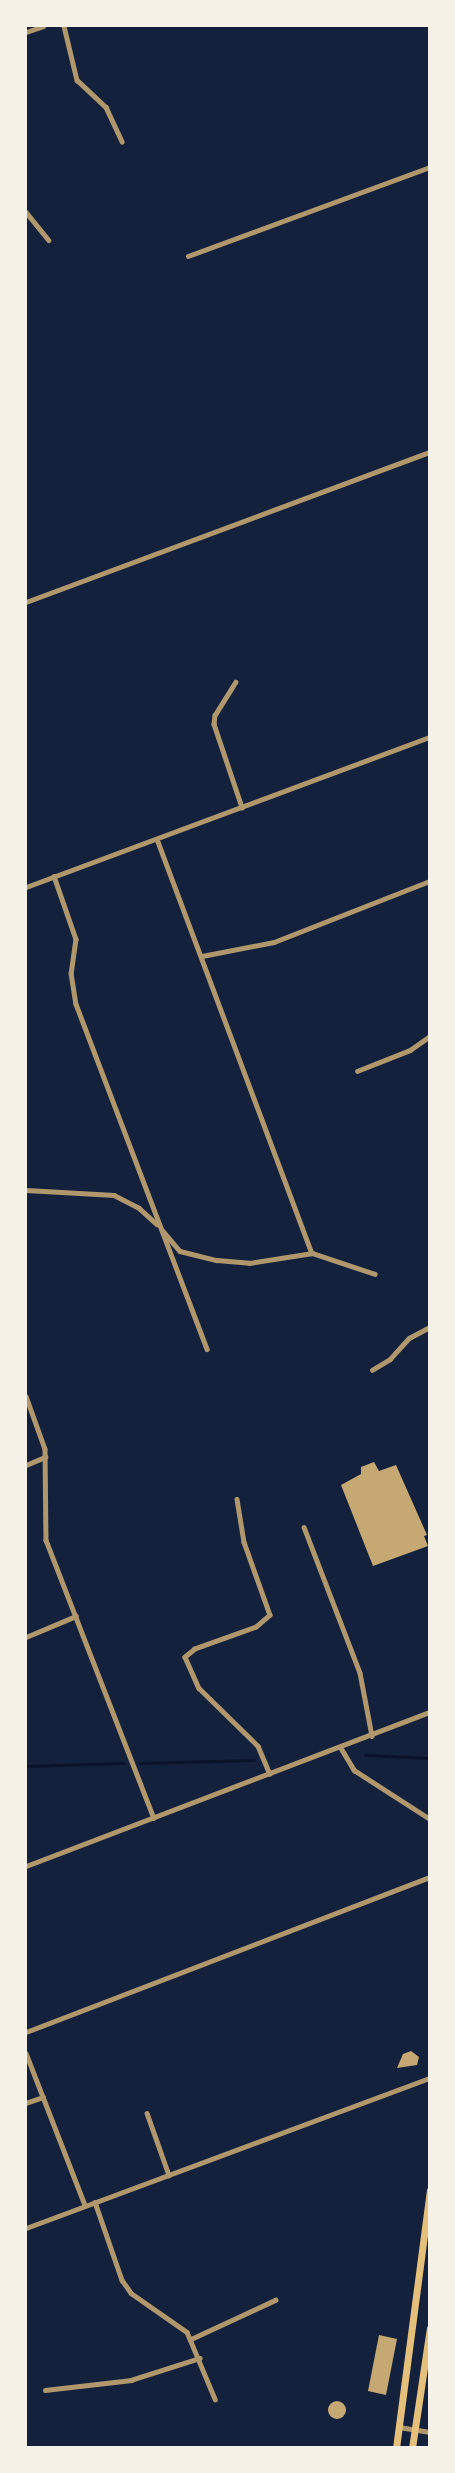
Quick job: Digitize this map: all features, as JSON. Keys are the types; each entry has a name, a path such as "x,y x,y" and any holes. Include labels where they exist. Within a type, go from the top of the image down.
{"main road":[{"path":"396,2448 429,2190"},
{"path":"412,2448 429,2328"}],"street":[{"path":"26,32 43,26"},
{"path":"64,26 77,81 106,107 122,141"},
{"path":"188,256 429,168"},
{"path":"26,212 49,240"},
{"path":"26,593 27,602 429,452"},
{"path":"236,682 215,715 214,724 242,807"},
{"path":"26,887 429,737"},
{"path":"157,839 312,1253"},
{"path":"54,876 76,939 71,973 76,1004 207,1349"},
{"path":"202,956 274,942 429,881"},
{"path":"357,1071 410,1050 429,1036"},
{"path":"26,1190 114,1195 139,1208 160,1227 180,1251 217,1260 249,1263 312,1253 375,1274"},
{"path":"372,1371 390,1359 409,1338 429,1327"},
{"path":"26,1396 45,1457 46,1540 154,1818"},
{"path":"26,1465 45,1457"},
{"path":"237,1499 244,1542 270,1615 256,1627 195,1649 185,1657 199,1688 258,1746 270,1774"},
{"path":"304,1527 360,1673 372,1736"},
{"path":"26,1637 75,1616"},
{"path":"26,1866 341,1748 429,1712"},
{"path":"341,1748 354,1770 429,1819"},
{"path":"26,2032 429,1877"},
{"path":"26,2053 85,2205"},
{"path":"26,2228 429,2078"},
{"path":"26,2103 43,2097"},
{"path":"147,2113 169,2175"},
{"path":"95,2202 122,2280 131,2292 164,2313 191,2339 215,2399"},
{"path":"191,2339 275,2300"},
{"path":"45,2390 131,2380 200,2358"},
{"path":"399,2427 429,2432"}],"building":[{"path":"374,1462 379,1471 396,1465 427,1535 424,1536 428,1546 373,1566 341,1485 361,1474 361,1467"},
{"path":"411,2051 419,2057 417,2065 397,2068 403,2054"},
{"path":"379,2335 397,2339 386,2395 368,2391"},
{"path":"337,2401 343,2404 346,2410 343,2416 337,2419 331,2416 328,2410 331,2404"}],"waterway":[{"path":"365,1755 430,1758"},
{"path":"140,1763 254,1760"},
{"path":"26,1766 124,1763"}]}
